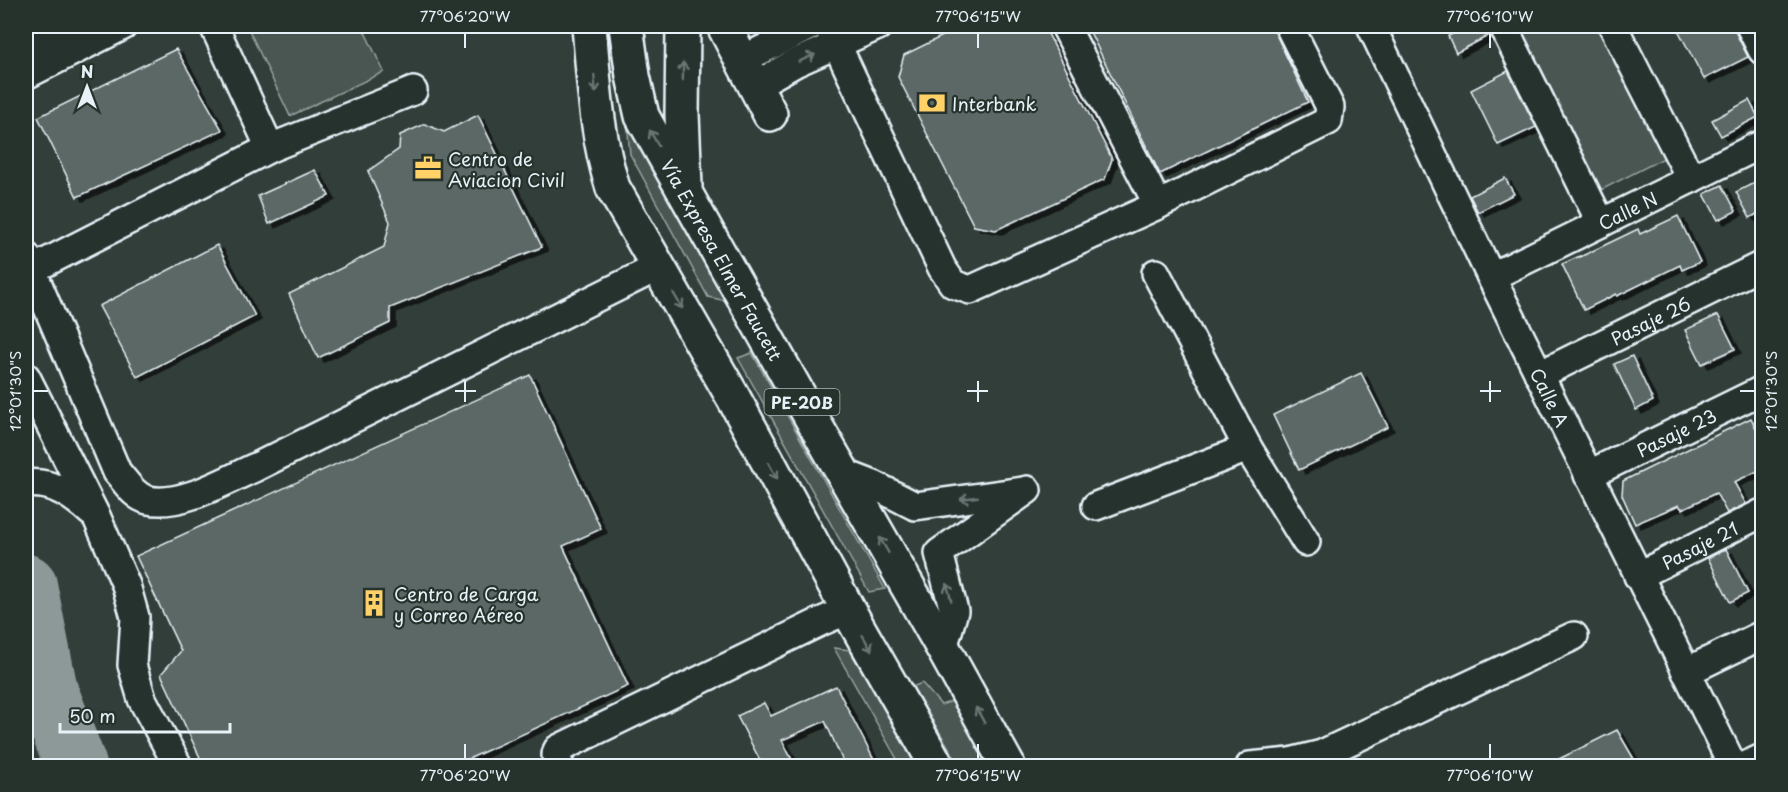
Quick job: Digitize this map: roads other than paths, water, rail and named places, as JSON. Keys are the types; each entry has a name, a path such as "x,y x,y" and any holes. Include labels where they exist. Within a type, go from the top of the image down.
{"main road":[{"name":"PE-20B","path":"590,26 599,130 606,168 613,188 733,397 848,610 937,766"},
{"name":"Vía Expresa Elmer Faucett","path":"626,26 633,76 642,116 1008,766"},
{"path":"683,26 682,114 685,192"},
{"path":"724,26 770,114"}],"street":[{"path":"26,28 32,26"},
{"path":"26,47 70,26"},
{"path":"26,75 123,26"},
{"path":"214,26 270,148"},
{"path":"748,73 810,26"},
{"path":"748,73 795,63 833,35 878,26"},
{"path":"1065,26 1158,205"},
{"path":"833,35 942,268 953,284 970,290 1158,205 1328,121 1330,107 1289,26"},
{"name":"Calle A","path":"1371,26 1491,277 1733,766"},
{"path":"1503,26 1601,223"},
{"path":"1613,26 1691,179"},
{"path":"1750,26 1762,50"},
{"path":"413,91 270,148 28,263 117,472 134,492 147,500 173,500 200,492 256,467 658,267"},
{"name":"Calle N","path":"1491,277 1762,144"},
{"name":"Pasaje 26","path":"1539,375 1762,265"},
{"path":"1156,273 1248,448 1306,543"},
{"path":"26,377 97,518 126,585 135,617 132,665 142,699 178,766"},
{"name":"Pasaje 23","path":"1588,475 1762,390"},
{"path":"1096,506 1248,448"},
{"path":"843,473 915,507 1027,490 939,553 954,611 943,648"},
{"path":"26,484 52,486 66,492 97,518"},
{"name":"Pasaje 21","path":"1638,576 1762,513"},
{"path":"553,764 558,749 848,610"},
{"path":"1686,672 1762,635"},
{"path":"1250,766 1290,762 1322,754 1574,636"},
{"path":"1745,766 1762,758"}],"place":[{"name":"Interbank","path":"932,103"},
{"name":"Centro de Aviacion Civil","path":"428,168"},
{"name":"Centro de Carga y Correo Aéreo","path":"374,603"}]}
